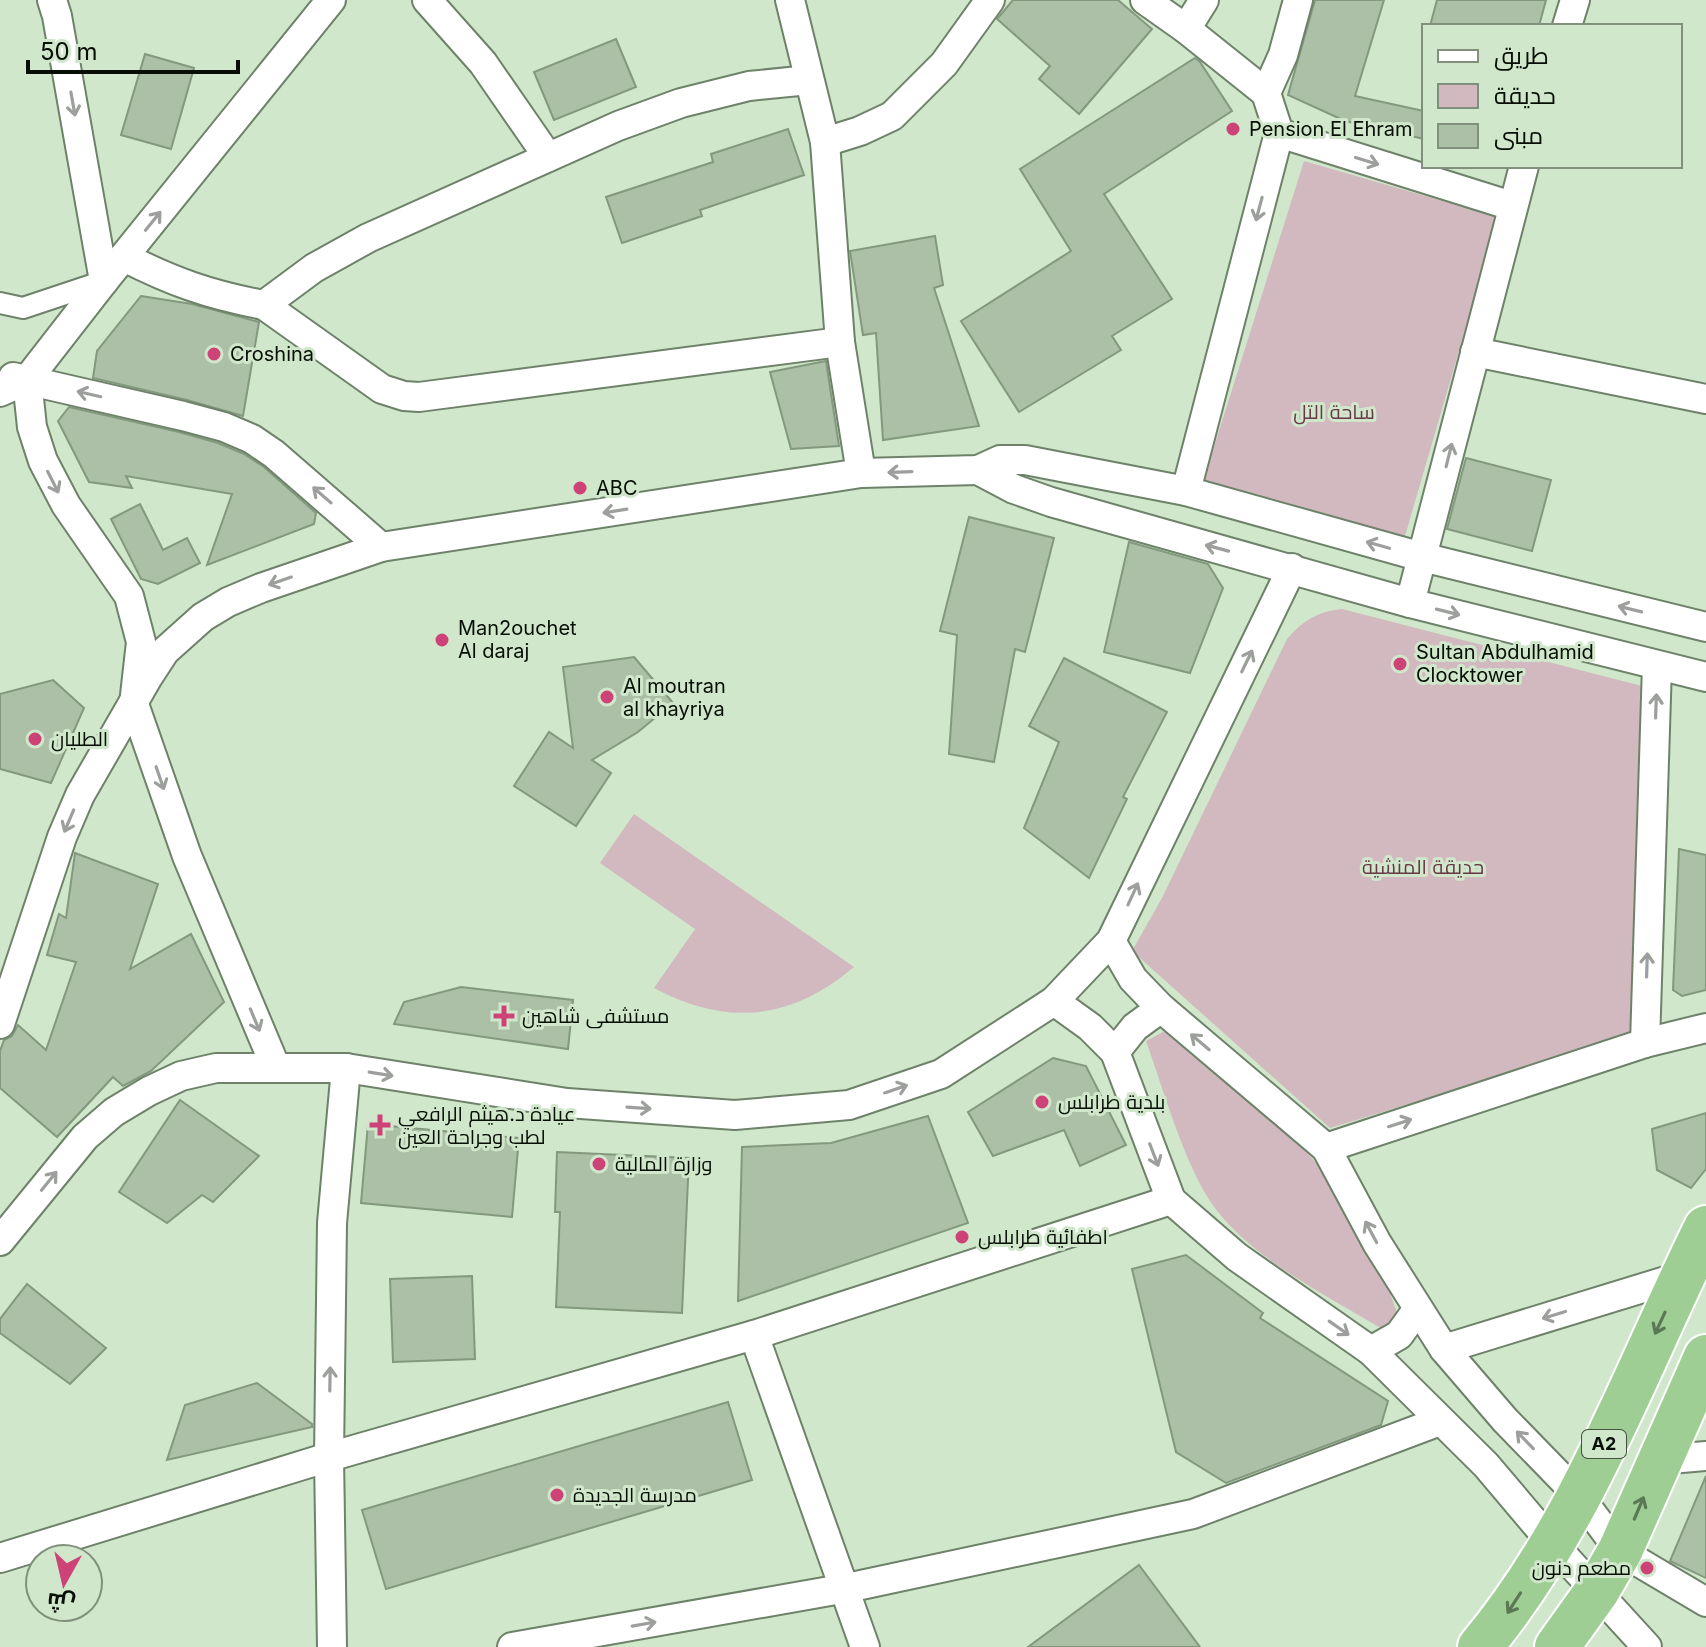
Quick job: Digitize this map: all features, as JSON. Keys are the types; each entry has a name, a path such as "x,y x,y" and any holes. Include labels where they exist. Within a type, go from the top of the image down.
{"highway":[{"name":"A2","path":"1480,1647 1502,1620 1579,1496 1706,1228"},
{"path":"1557,1647 1597,1591 1620,1551 1706,1357"}],"street":[{"path":"52,0 104,281"},
{"path":"0,392 104,281 331,0"},
{"path":"427,0 483,63 548,157"},
{"path":"790,0 825,142 840,342 861,473"},
{"path":"825,142 860,131 892,116 944,64 990,0"},
{"path":"1145,0 1266,93 1279,133 1186,491"},
{"path":"1186,29 1204,0"},
{"path":"1266,93 1283,55 1298,0"},
{"path":"1568,24 1575,0"},
{"path":"264,305 314,268 368,238 618,126 681,103 749,86 809,80"},
{"path":"1279,133 1512,206"},
{"path":"1410,603 1523,168"},
{"path":"124,257 169,280 216,296 264,305 382,389 404,396 419,397 840,342"},
{"path":"0,303 23,308 104,281"},
{"path":"1475,352 1706,399"},
{"path":"14,377 183,416 224,427 252,439 274,454 381,547"},
{"path":"14,377 43,461 66,505 129,596 141,642 134,704 187,856 276,1068"},
{"path":"0,1024 10,963 80,795 165,651 203,617 228,602 381,547 861,473 978,470 1000,460 1025,460 1186,491 1422,557 1706,627"},
{"path":"978,470 1014,489 1042,499 1410,603 1706,677"},
{"path":"0,1241 85,1137 114,1112 181,1076 216,1068 346,1068 582,1104 735,1115 849,1105 941,1074 1054,1001 1111,941 1292,568"},
{"path":"1645,1043 1657,666"},
{"path":"1111,941 1133,979 1161,1008 1326,1148 1377,1243 1444,1349 1505,1420 1579,1496 1620,1551 1706,1602"},
{"path":"1054,1001 1090,1027 1115,1052 1171,1200 1237,1257 1371,1351 1486,1465 1647,1647"},
{"path":"1115,1052 1135,1027 1161,1008"},
{"path":"1326,1148 1645,1043 1706,1028"},
{"path":"332,1647 329,1457 332,1223 346,1068"},
{"path":"0,1558 329,1457 754,1335 1171,1200"},
{"path":"1444,1349 1682,1276"},
{"path":"1371,1351 1399,1335 1417,1310"},
{"path":"754,1335 847,1588 865,1647"},
{"path":"512,1647 596,1640 1193,1514 1440,1421"},
{"path":"1659,1460 1706,1456"}],"green space":[{"name":"ساحة التل","path":"1304,161 1498,217 1405,536 1202,485"},
{"name":"حديقة المنشية","path":"1342,609 1650,688 1640,1033 1330,1128 1132,951 1162,898 1287,639 1311,618"},
{"path":"634,814 854,967 807,998 758,1012 707,1009 654,988 695,929 600,863"},
{"path":"1165,1031 1263,1110 1328,1178 1370,1248 1400,1322 1387,1332 1267,1258 1226,1222 1210,1201 1191,1164 1146,1041"}],"building":[{"path":"1013,0 1118,0 1152,29 1079,114 1039,79 1050,66 997,19"},
{"path":"1315,0 1384,0 1355,96 1422,111 1422,139 1345,121 1288,95"},
{"path":"1437,0 1546,0 1540,24 1431,24"},
{"path":"616,39 636,87 554,120 534,72"},
{"path":"145,54 194,68 171,149 121,135"},
{"path":"1195,58 1232,111 1104,194 1172,299 1112,336 1121,350 1019,412 961,321 1071,251 1020,169"},
{"path":"788,129 804,175 700,210 702,216 622,243 606,197 713,162 711,154"},
{"path":"935,236 943,285 934,288 979,426 883,440 876,333 863,335 850,251"},
{"path":"141,296 192,304 259,322 243,416 93,378 97,351"},
{"path":"826,361 839,446 791,449 770,372"},
{"path":"69,407 179,432 244,454 264,467 316,513 314,524 207,565 232,494 126,476 132,488 89,482 58,421"},
{"path":"1466,458 1551,480 1532,551 1447,529"},
{"path":"140,504 163,550 187,538 200,563 158,584 141,579 111,519"},
{"path":"969,517 1054,538 1025,652 1015,649 994,762 949,754 957,635 940,631"},
{"path":"1129,542 1208,564 1223,588 1190,673 1104,652"},
{"path":"634,657 673,703 638,732 592,760 611,773 576,826 514,786 549,732 573,748 563,667"},
{"path":"1064,658 1167,712 1123,797 1127,799 1089,878 1024,828 1059,742 1029,726"},
{"name":"الطليان","path":"53,680 84,708 51,783 0,769 0,694"},
{"path":"1679,849 1706,855 1706,990 1682,996 1673,990"},
{"path":"75,853 158,884 130,969 191,934 224,1002 151,1071 123,1086 113,1077 57,1137 0,1088 0,1051 4,1040 12,1036 18,1025 46,1050 76,962 47,955 59,914 66,918"},
{"path":"461,987 573,1000 568,1049 394,1024 404,1002"},
{"path":"1053,1058 1086,1066 1126,1145 1080,1166 1064,1130 993,1156 968,1112"},
{"path":"180,1100 259,1156 213,1202 202,1195 167,1223 119,1192"},
{"path":"1706,1113 1706,1169 1691,1188 1657,1170 1652,1129"},
{"path":"928,1116 968,1223 738,1301 742,1147 831,1143"},
{"path":"368,1124 519,1138 512,1217 361,1203"},
{"path":"557,1152 689,1158 682,1313 556,1307 560,1212 555,1212"},
{"path":"1186,1255 1263,1313 1260,1318 1388,1401 1381,1425 1226,1483 1176,1452 1132,1269"},
{"path":"472,1276 475,1359 393,1362 390,1279"},
{"path":"27,1284 106,1348 70,1384 0,1333 0,1319"},
{"path":"257,1383 312,1427 167,1460 185,1405"},
{"name":"مدرسة الجديدة","path":"728,1402 752,1480 386,1589 362,1510"},
{"path":"1706,1476 1706,1578 1670,1561"},
{"path":"1139,1565 1200,1647 1028,1647"}],"place":[{"name":"Pension El Ehram","path":"1233,129"},
{"name":"Croshina","path":"214,354"},
{"name":"ABC","path":"580,488"},
{"name":"Man2ouchet Al daraj","path":"442,640"},
{"name":"Sultan Abdulhamid Clocktower","path":"1400,664"},
{"name":"Al moutran al khayriya","path":"607,697"},
{"name":"الطليان","path":"35,739"},
{"name":"مستشفى شاهين","path":"504,1016"},
{"name":"بلدية طرابلس","path":"1042,1102"},
{"name":"عيادة د.هيثم الرافعي لطب وجراحة العين","path":"380,1125"},
{"name":"وزارة المالية","path":"599,1164"},
{"name":"اطفائية طرابلس","path":"962,1237"},
{"name":"مدرسة الجديدة","path":"557,1495"},
{"name":"مطعم دنون","path":"1647,1568"}]}
